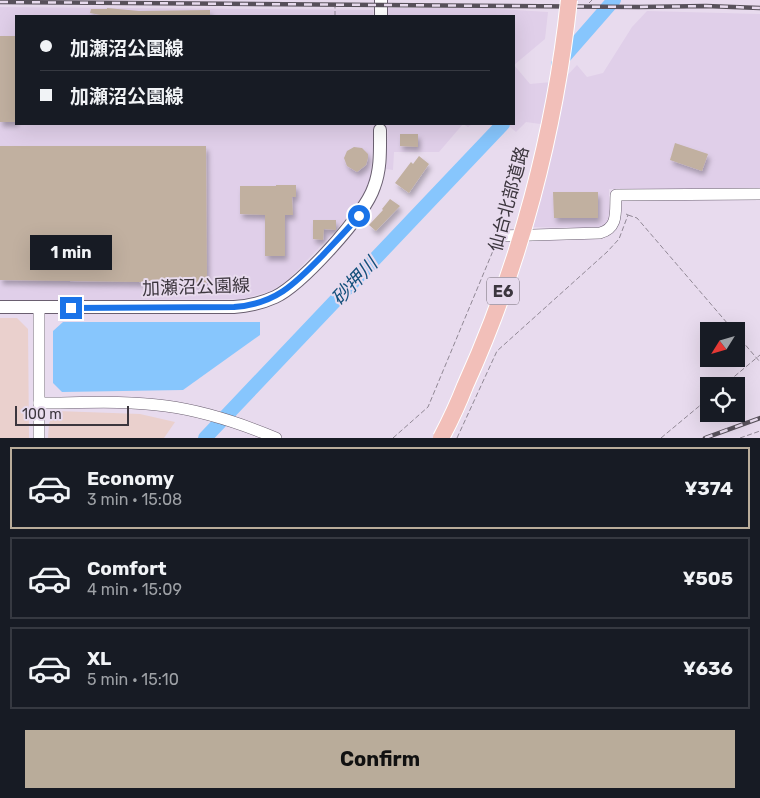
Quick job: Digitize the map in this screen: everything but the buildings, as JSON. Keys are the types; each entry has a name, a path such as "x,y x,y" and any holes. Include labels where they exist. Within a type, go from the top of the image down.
{"highway":[{"name":"仙台北部道路","path":"546,137 554,76 558,0"},
{"name":"仙台北部道路","path":"442,438 474,368 503,291 527,215 560,68 569,0"}],"main road":[{"path":"381,0 381,15"},
{"name":"加瀬沼公園線","path":"0,307 234,307 250,305 274,297 297,282 351,225 366,205 374,189 379,171 380,130"}],"street":[{"path":"499,236 600,233 607,231 612,226 615,218 616,195 760,194"},
{"path":"39,308 39,438"},
{"path":"39,403 135,403 165,406 208,414 276,438"}],"path":[{"path":"589,3 592,0"},
{"path":"335,7 335,15"},
{"path":"615,210 637,218 726,322"},
{"path":"456,438 497,350 607,252 619,239 628,215"},
{"path":"393,438 428,407 499,236"},
{"path":"745,345 760,362"},
{"path":"733,377 760,354"},
{"path":"661,438 700,406"},
{"path":"740,438 760,431"}],"shaded area":[{"path":"0,7 373,10 373,15 15,15 15,125 462,125 439,152 394,152 393,170 386,169 388,129 374,129 371,177 360,205 288,280 271,291 243,299 0,301"},
{"path":"388,8 483,8 548,12 545,39 515,64 515,15 388,15"},
{"path":"647,11 760,14 760,188 609,189 609,221 603,228 530,227 554,126 526,122 516,132 508,125 515,125 515,66 530,84 562,81 577,65 587,77 603,73 632,27"},
{"path":"0,318 17,318 28,329 29,438 0,438"},
{"path":"57,411 140,414 175,422 164,438 48,438 49,423"}],"water":[{"path":"63,322 260,322 260,335 183,390 62,392 53,383 53,331"}],"waterway":[{"name":"砂押川","path":"558,64 614,0"},
{"name":"砂押川","path":"205,438 502,125"}],"railway":[{"path":"0,2 706,6 760,8"},
{"path":"705,438 760,418"}],"route":[{"path":"71,308 234,307 266,301 297,282 359,216"}]}
